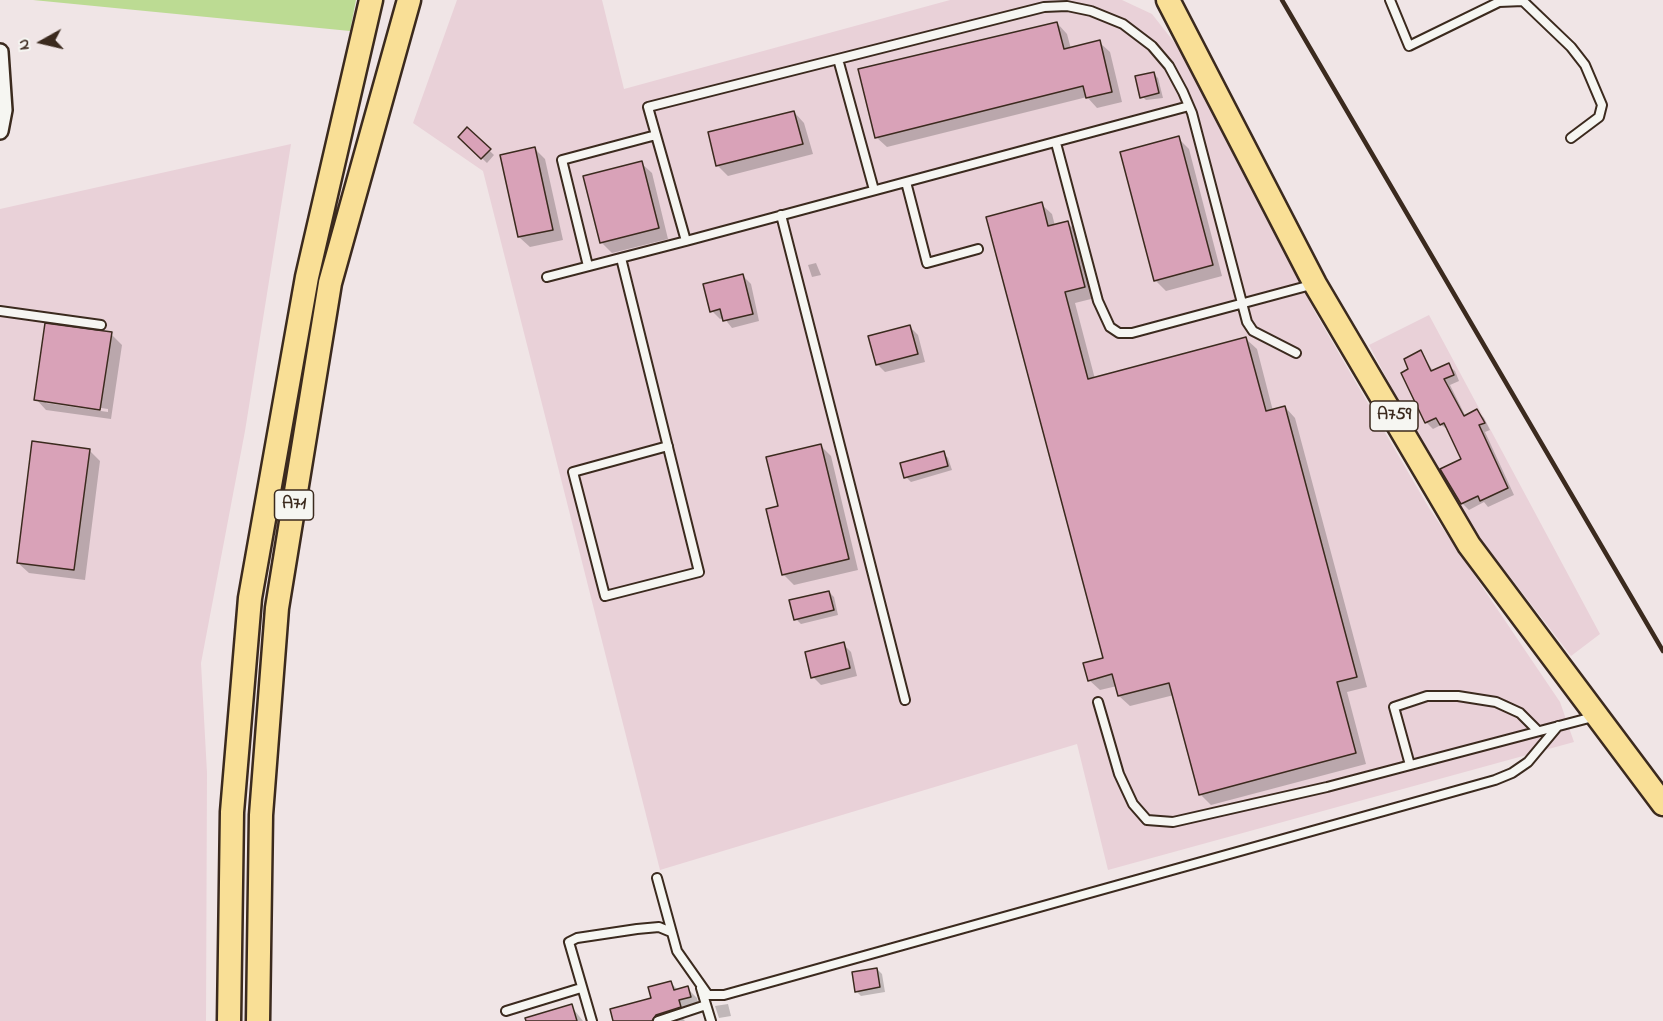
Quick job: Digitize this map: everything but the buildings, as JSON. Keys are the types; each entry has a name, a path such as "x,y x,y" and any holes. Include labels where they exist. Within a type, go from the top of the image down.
{"main road":[{"name":"A71","path":"230,1021 232,812 250,598 307,278 371,0"},
{"name":"A71","path":"258,1021 261,815 277,608 330,283 409,0"},
{"name":"A759","path":"1168,0 1316,284 1469,544 1595,716 1663,804"}],"street":[{"path":"0,52 4,110 0,131"}],"lane":[{"path":"1390,0 1409,46 1499,2 1523,1 1585,65 1602,105 1599,117 1571,138"},
{"path":"686,241 648,107 1044,7 1066,6 1091,11 1123,24 1152,46 1169,66 1189,106 1247,322 1253,331 1296,353"},
{"path":"838,59 874,190"},
{"path":"547,277 1189,106"},
{"path":"588,266 562,160 656,135"},
{"path":"1056,143 1098,301 1110,327 1119,333 1132,333 1316,284"},
{"path":"906,182 927,264 978,249"},
{"path":"781,215 905,700"},
{"path":"621,258 668,446 699,572 605,596 573,472 668,446"},
{"path":"0,311 101,325"},
{"path":"1410,765 1394,708 1427,696 1458,696 1496,702 1520,713 1538,731"},
{"path":"1098,702 1119,774 1132,804 1148,820 1173,822 1327,787 1595,716"},
{"path":"657,878 677,951 708,995 724,995 1496,780 1512,774 1528,762 1558,726"},
{"path":"592,1021 568,942 577,938 638,929 659,927 671,932"},
{"path":"700,985 711,1021"},
{"path":"506,1011 581,988"},
{"path":"658,1021 706,1005"}],"shaded area":[{"path":"457,0 602,0 624,89 950,0 1122,0 1152,14 1185,56 1316,314 1429,508 1560,702 1574,742 1108,870 1077,744 660,870 483,171 413,123"},
{"path":"291,144 245,431 201,663 207,773 206,1021 0,1021 0,209"},
{"path":"1429,315 1600,634 1571,656 1453,503 1369,345"}],"green space":[{"path":"33,0 356,0 350,31"}],"railway":[{"path":"1282,0 1663,651"}]}
